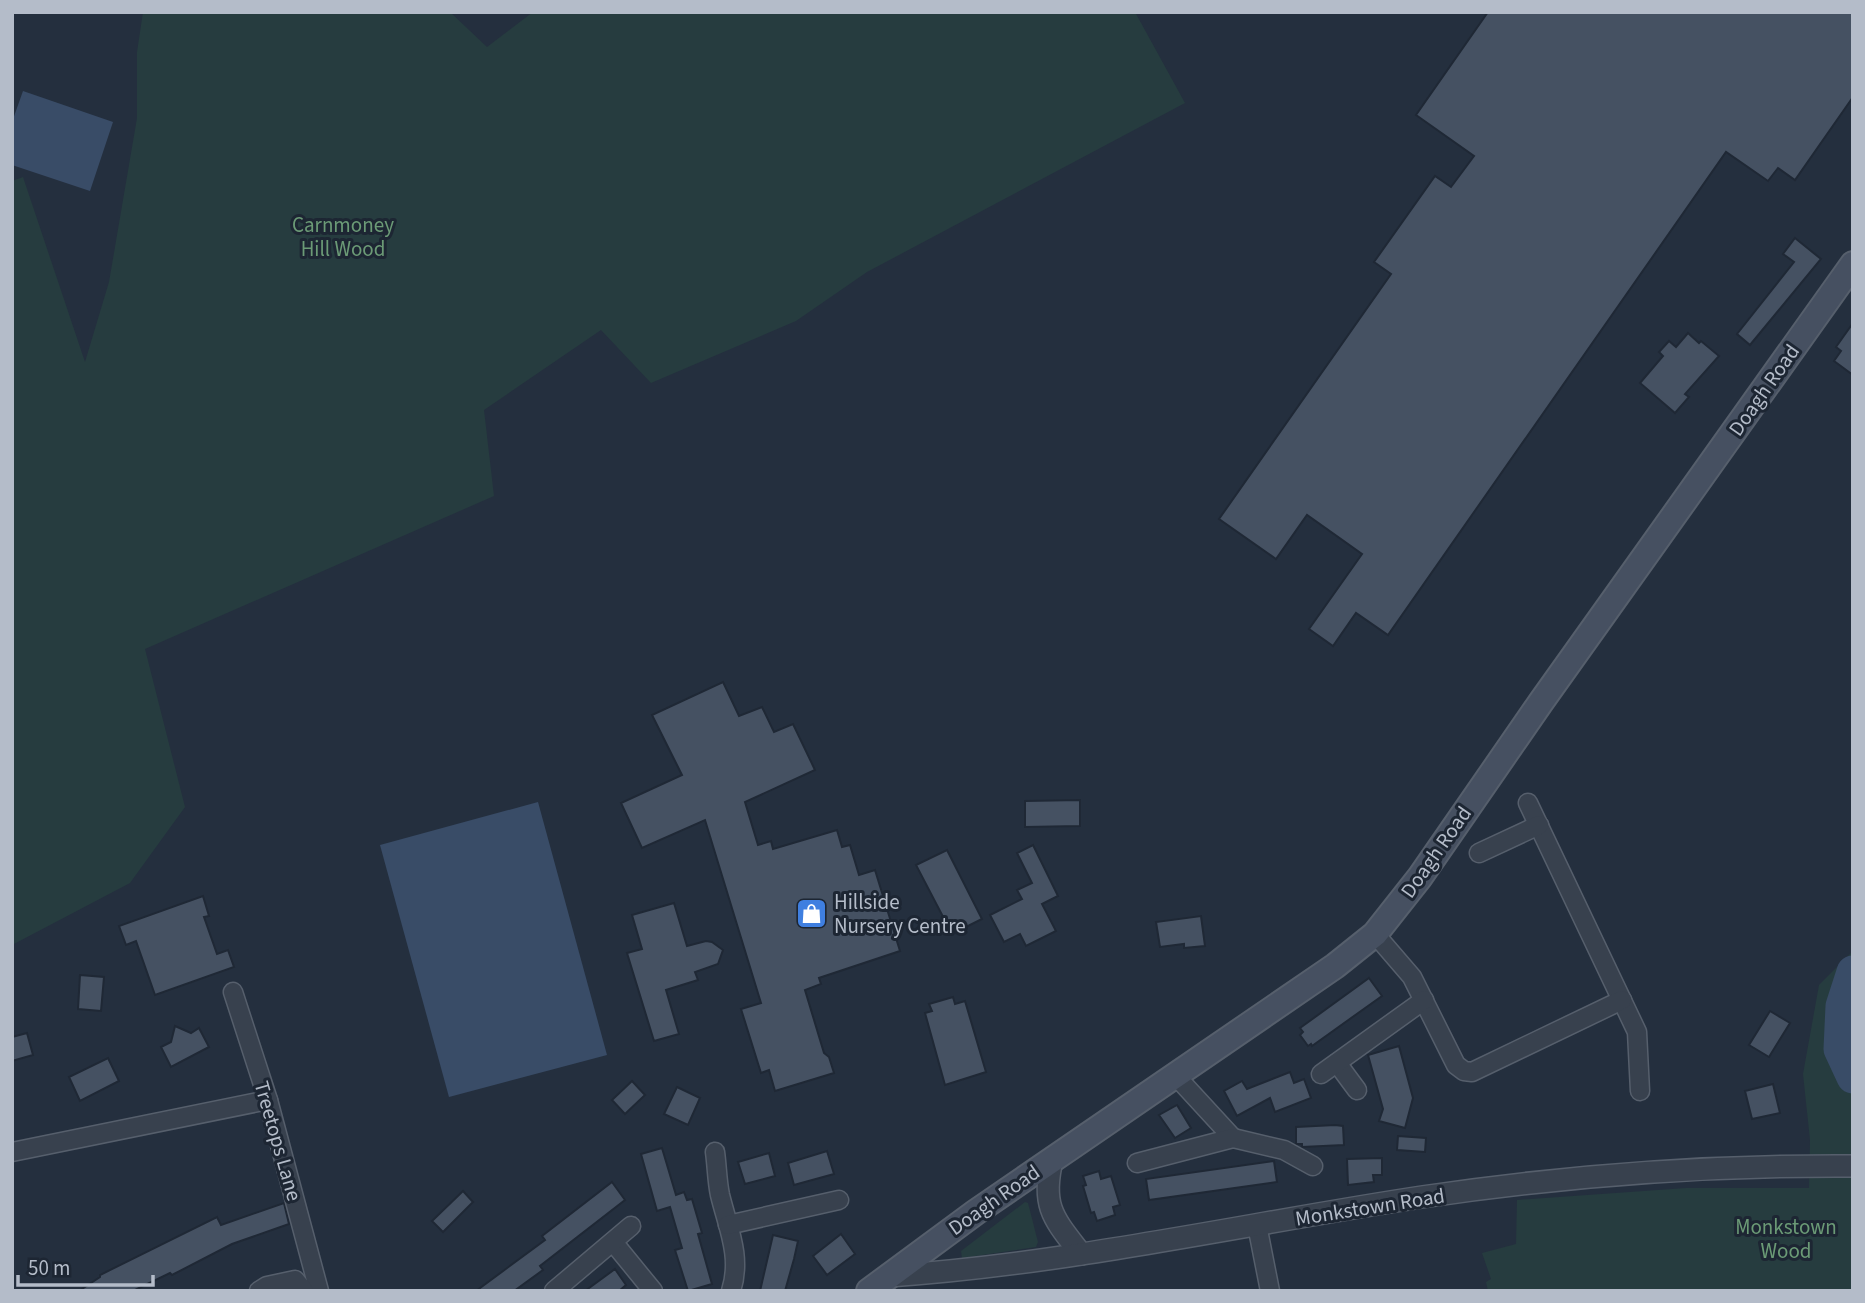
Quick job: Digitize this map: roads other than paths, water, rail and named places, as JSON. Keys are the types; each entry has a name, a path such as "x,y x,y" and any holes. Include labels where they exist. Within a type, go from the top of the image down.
{"main road":[{"name":"Doagh Road","path":"869,1291 975,1212 1335,966 1375,934 1420,877 1541,702 1853,264"}],"street":[{"path":"1528,803 1637,1032 1640,1090"},
{"path":"1479,853 1539,825"},
{"path":"1375,934 1412,977 1456,1065 1464,1071 1472,1072 1622,1000"},
{"name":"Treetops Lane","path":"233,992 268,1100 319,1291"},
{"path":"1321,1074 1424,1000"},
{"path":"1337,1063 1357,1090"},
{"path":"1175,1075 1233,1138"},
{"path":"12,1152 268,1100"},
{"path":"1137,1163 1233,1138 1284,1150 1313,1166"},
{"path":"715,1152 719,1191 737,1260 736,1277 731,1291"},
{"path":"1052,1160 1047,1199 1058,1226 1081,1254"},
{"name":"Monkstown Road","path":"889,1276 1081,1254 1424,1197 1643,1171 1853,1166"},
{"path":"728,1225 839,1200"},
{"path":"1257,1225 1269,1291"},
{"path":"554,1291 631,1226"},
{"path":"613,1242 653,1291"},
{"path":"259,1291 267,1286 295,1280 304,1291"}],"water":[{"path":"23,91 113,122 90,191 12,165 12,122"},
{"path":"538,802 607,1055 449,1097 380,845"}],"waterway":[{"path":"1853,972 1842,1006 1840,1049 1853,1077"}],"place":[{"name":"Hillside Nursery Centre","path":"811,914"}],"park label":[{"name":"Carnmoney Hill Wood","path":"343,237"},
{"name":"Monkstown Wood","path":"1786,1239"}]}
